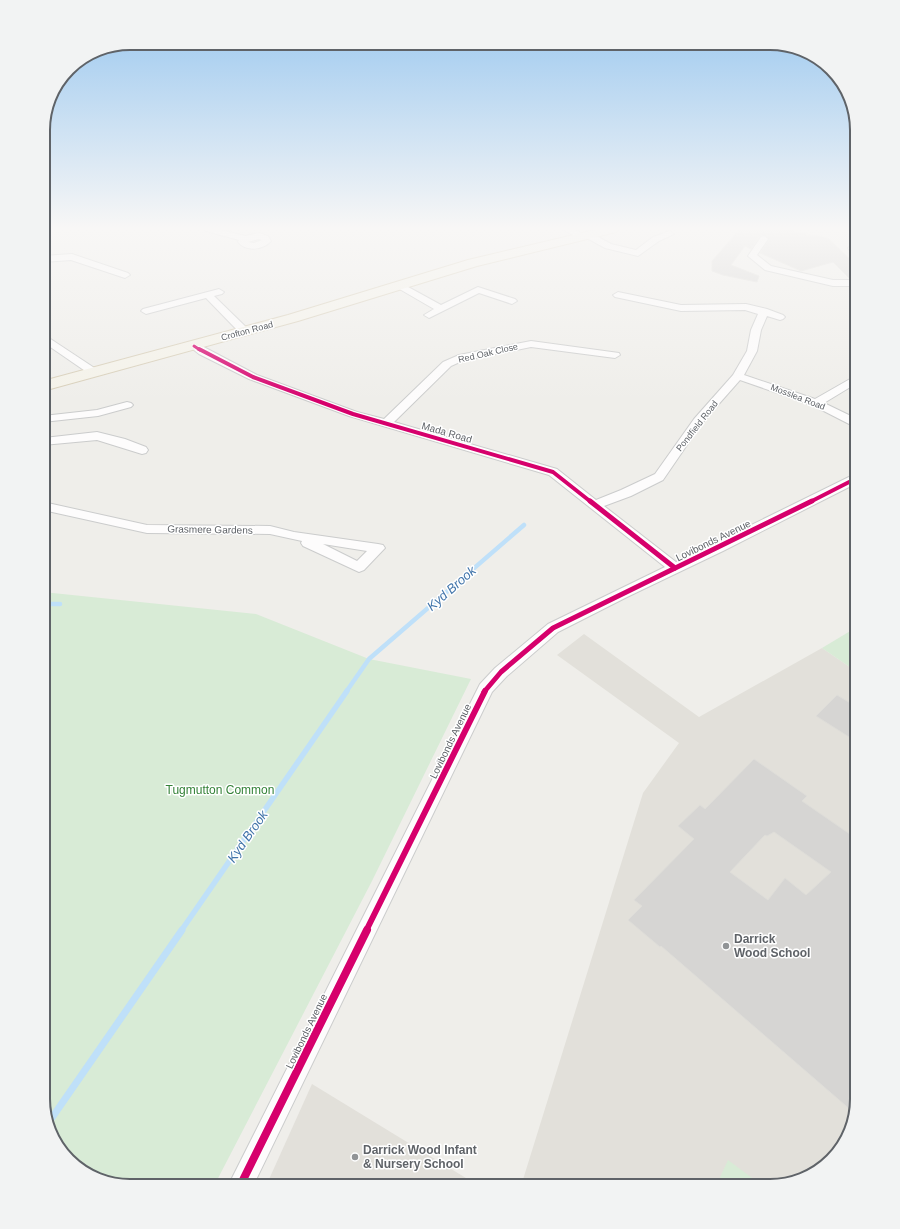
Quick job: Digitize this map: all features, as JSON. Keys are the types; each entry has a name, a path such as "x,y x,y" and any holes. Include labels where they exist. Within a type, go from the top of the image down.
{"main road":[{"name":"Crofton Road","path":"50,384 245,332 338,305 395,286"}],"street":[{"path":"401,286 441,309"},
{"path":"429,315 478,290 512,301"},
{"path":"146,310 219,292"},
{"path":"208,295 245,332"},
{"path":"618,295 681,308 740,307 764,311 780,317"},
{"name":"Pondfield Road","path":"594,505 626,493 659,477 698,421 738,376 752,351 756,330 764,311"},
{"path":"50,342 95,372"},
{"name":"Red Oak Close","path":"386,424 447,364 459,358 531,344 615,355"},
{"name":"Mada Road","path":"194,346 253,377 386,424 553,472 675,568"},
{"name":"Mosslea Road","path":"738,376 816,403 850,420"},
{"path":"816,403 850,382"},
{"path":"50,418 98,413 127,405"},
{"path":"50,441 97,436 121,442 142,450"},
{"name":"Lovibonds Avenue","path":"243,1179 486,688 501,672 554,628 850,482"},
{"name":"Grasmere Gardens","path":"50,508 129,526 147,528 270,530 294,536 378,548 359,567 294,536"}],"shaded area":[{"name":"Darrick Wood School","path":"584,634 699,717 822,648 850,667 850,1099 847,1120 839,1139 827,1156 801,1173 770,1179 523,1179 643,793 679,743 557,655"},
{"name":"Darrick Wood Infant & Nursery School","path":"312,1084 468,1179 269,1179"}],"green space":[{"name":"Tugmutton Common","path":"50,593 256,614 369,659 471,679 372,881 218,1179 125,1179 104,1175 90,1168 73,1156 56,1130 50,1099"},
{"path":"850,631 850,667 822,648"},
{"path":"728,1160 754,1179 719,1179"}],"building":[{"path":"837,695 850,703 850,738 816,716"},
{"name":"Darrick Wood School","path":"754,759 807,796 802,801 850,834 849,1109 661,946 660,947 628,920 642,906 634,900 694,839 678,826 700,805 705,809","holes":["774,832 831,872 806,895 785,878 768,900 730,872 765,835 767,836"]}],"waterway":[{"name":"Kyd Brook","path":"346,692 369,659 524,525"},
{"path":"50,604 60,604"},
{"name":"Kyd Brook","path":"181,931 347,691"},
{"name":"Kyd Brook","path":"52,1117 182,930"}],"cycle path":[{"path":"194,346 253,377 353,414 553,472 675,568"},
{"path":"243,1179 486,688 501,672 553,628 622,593 718,548 850,482"}],"place":[{"name":"Darrick Wood School","path":"726,946"},
{"name":"Darrick Wood Infant & Nursery School","path":"355,1157"}]}
